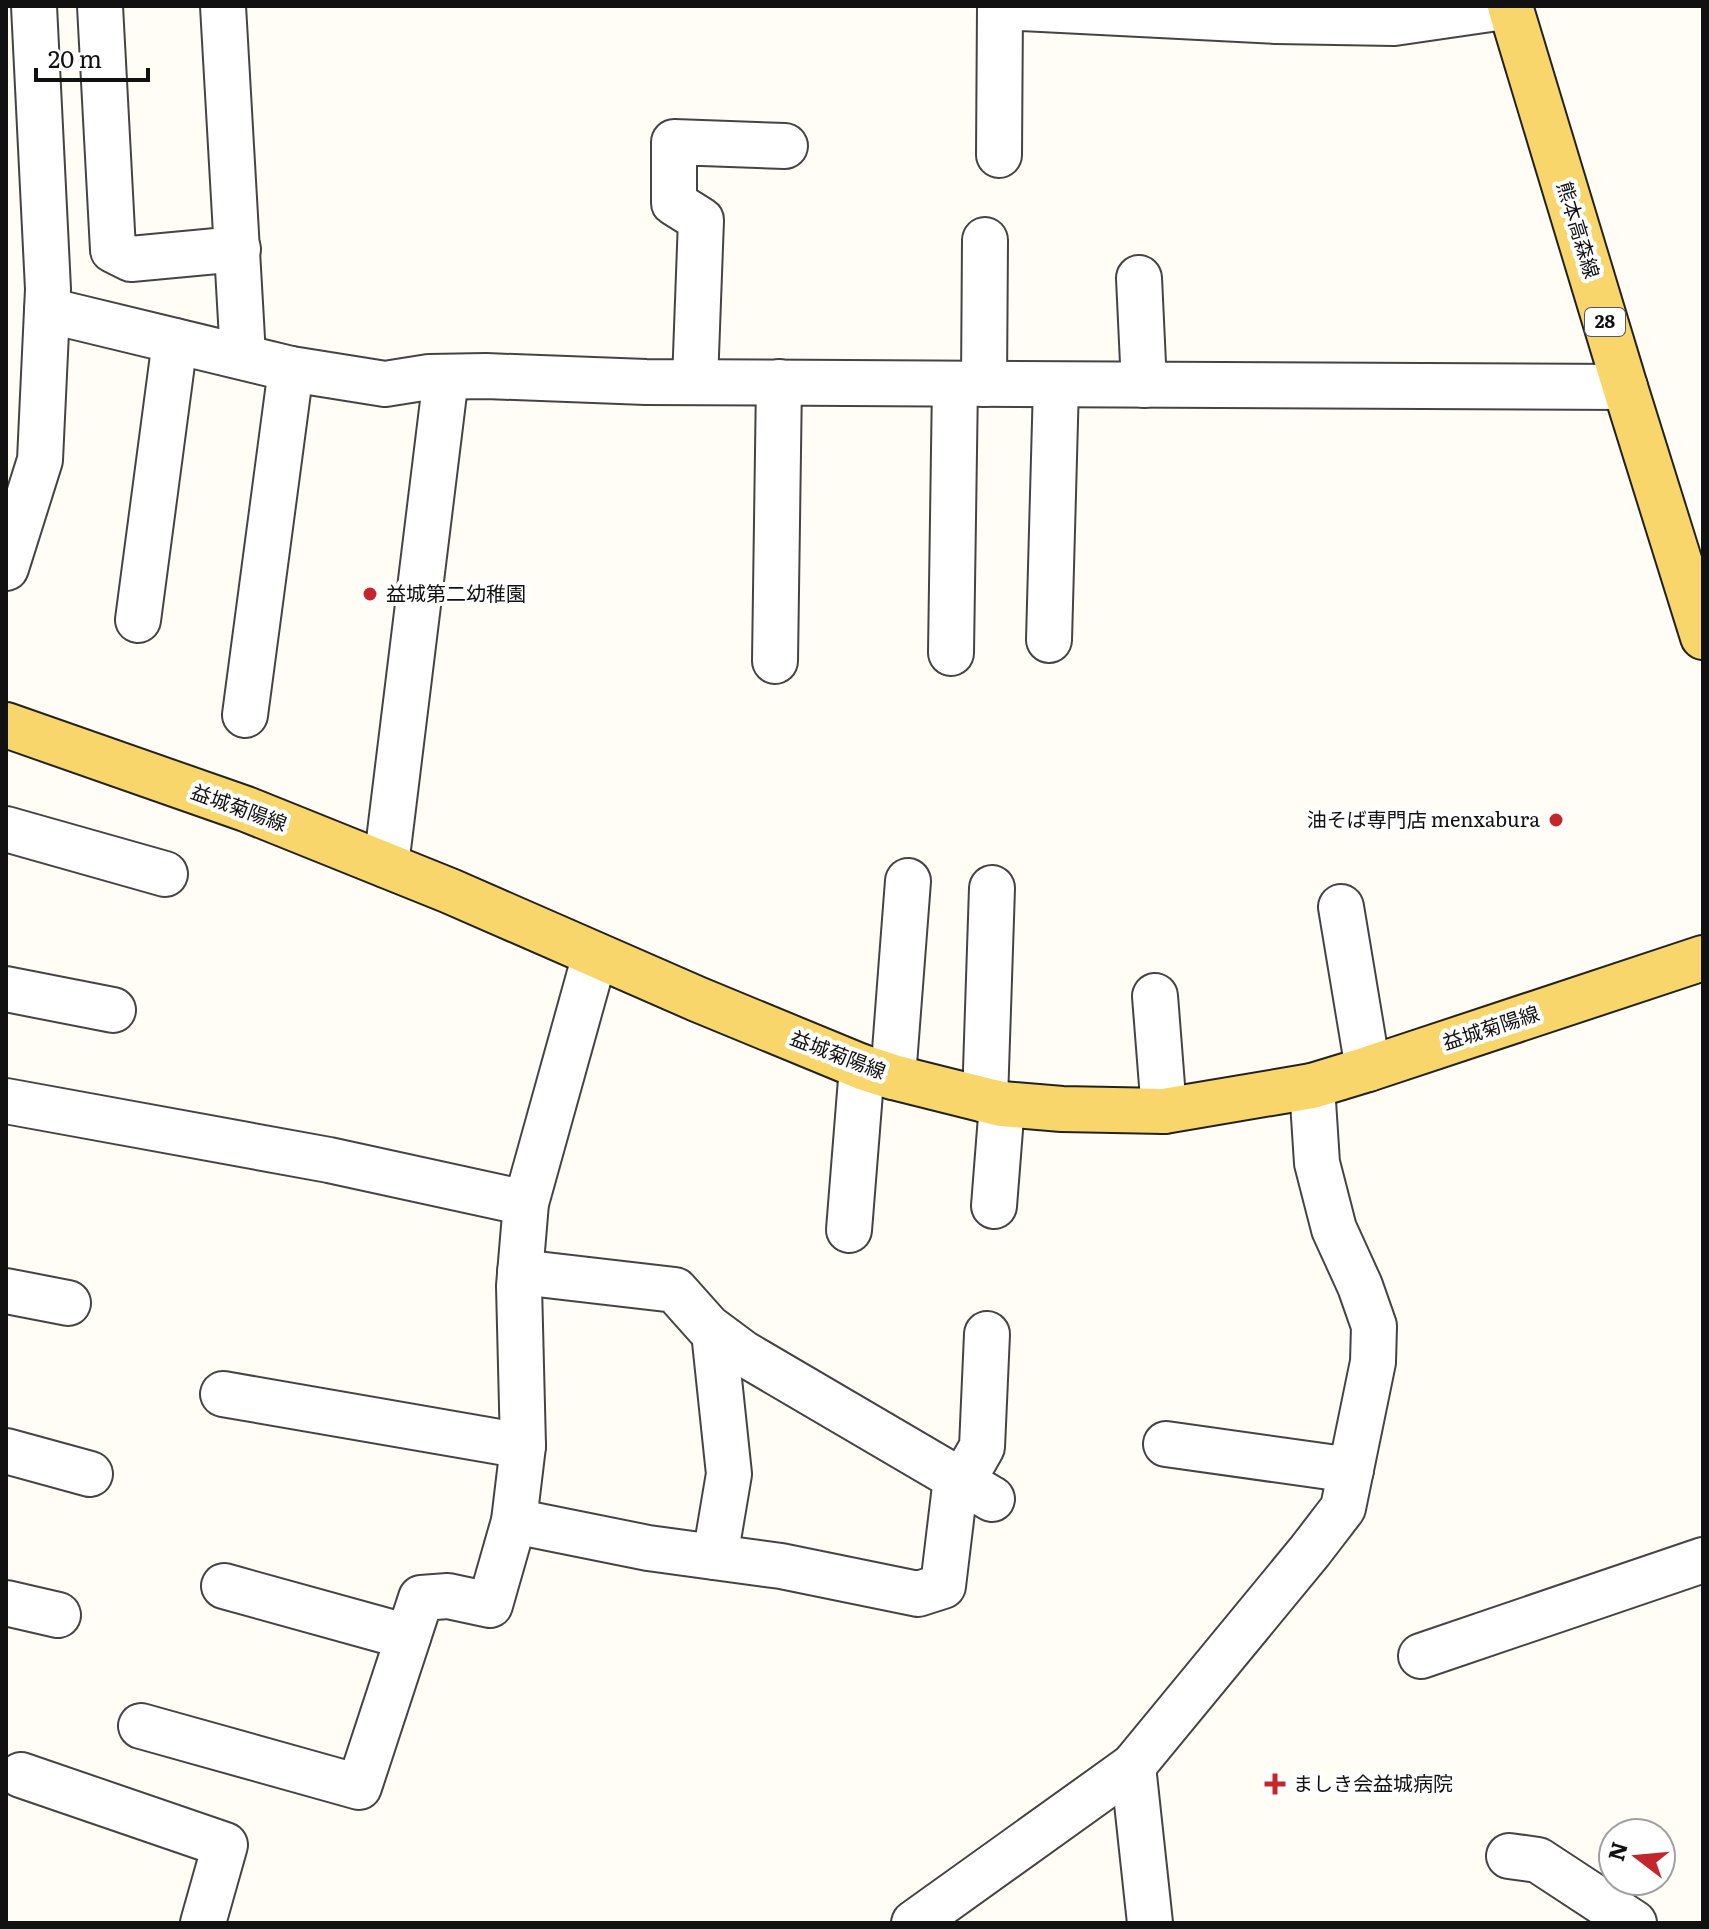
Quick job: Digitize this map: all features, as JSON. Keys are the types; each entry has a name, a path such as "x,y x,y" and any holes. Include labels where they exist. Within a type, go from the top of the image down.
{"main road":[{"name":"熊本高森線","path":"1510,6 1703,637"},
{"name":"益城菊陽線","path":"6,725 246,809 877,1072 993,1102 1062,1109 1164,1111 1312,1086 1703,958"}],"street":[{"path":"100,6 113,250 131,259 238,249"},
{"path":"223,6 243,356"},
{"path":"999,155 1000,7 1276,21 1394,23 1510,6"},
{"path":"6,568 40,460 48,289 24,50"},
{"path":"695,382 701,220 674,203 674,142 785,146"},
{"path":"951,653 969,384 985,240"},
{"path":"1139,278 1144,385"},
{"path":"47,310 291,369 385,384 429,377 486,376 695,382 1625,387"},
{"path":"138,620 175,341"},
{"path":"245,715 291,369"},
{"path":"386,865 446,377"},
{"path":"775,661 779,382"},
{"path":"1049,640 1056,385"},
{"path":"6,829 165,874"},
{"path":"849,1230 908,881"},
{"path":"992,888 994,1206"},
{"path":"1341,907 1368,1069"},
{"path":"141,1726 359,1787 421,1598 448,1596 490,1605 514,1521 523,1446 520,1272 526,1203 595,955"},
{"path":"6,989 113,1010"},
{"path":"1155,996 1164,1111"},
{"path":"914,1923 1133,1766 1343,1508 1373,1362 1374,1326 1334,1229 1317,1163 1312,1086"},
{"path":"6,1101 329,1160 526,1203"},
{"path":"520,1272 675,1290 708,1327 743,1353 970,1486"},
{"path":"6,1291 68,1303"},
{"path":"714,1332 729,1474 715,1557"},
{"path":"514,1521 648,1548 781,1566 918,1594 943,1586 982,1447 987,1334"},
{"path":"223,1394 523,1446"},
{"path":"1166,1444 1351,1470"},
{"path":"6,1451 90,1474"},
{"path":"1421,1656 1703,1560"},
{"path":"224,1586 408,1637"},
{"path":"6,1603 58,1615"},
{"path":"1133,1766 1150,1923"},
{"path":"21,1775 225,1845 203,1923"},
{"path":"1509,1856 1538,1860 1634,1923"}],"place":[{"name":"益城第二幼稚園","path":"370,594"},
{"name":"油そば専門店 menxabura","path":"1556,820"},
{"name":"ましき会益城病院","path":"1275,1784"}]}
